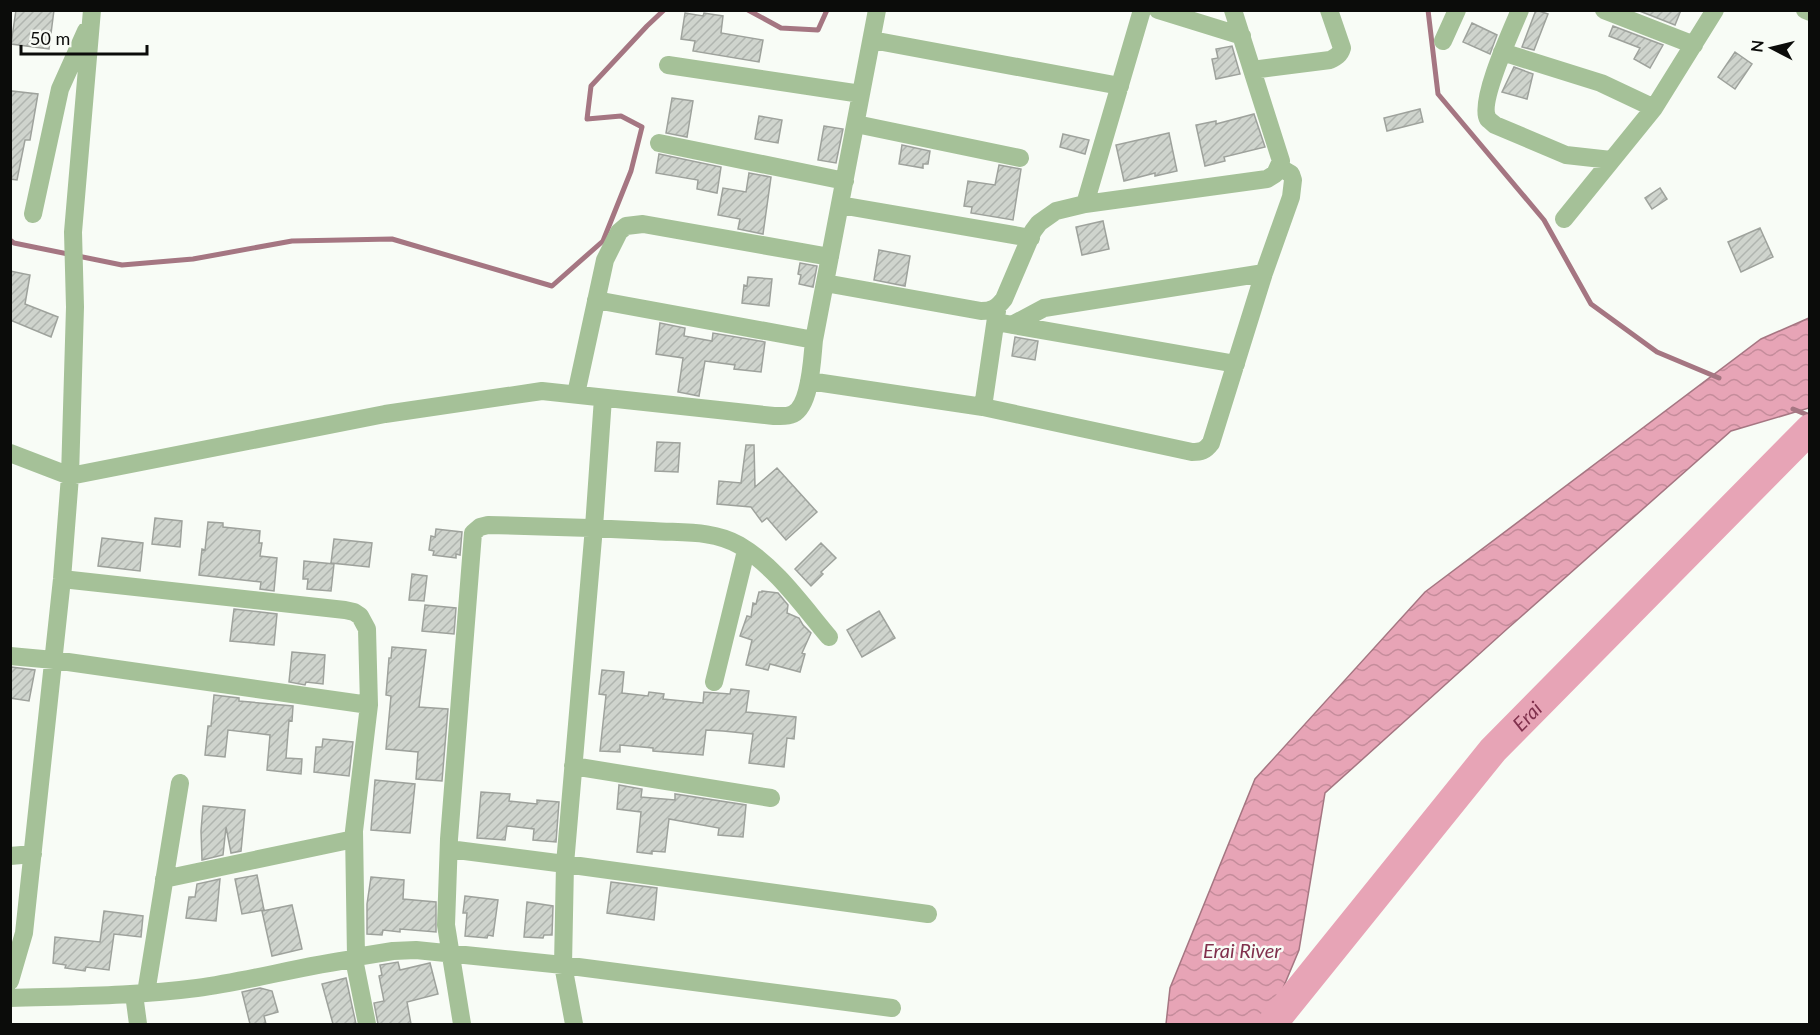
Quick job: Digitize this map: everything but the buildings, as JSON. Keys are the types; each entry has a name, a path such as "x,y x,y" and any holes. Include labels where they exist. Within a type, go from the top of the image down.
{"street":[{"path":"10,453 70,476 396,412 542,391 791,416 800,408 809,381 814,340 877,10"},
{"path":"1085,204 1142,10"},
{"path":"1158,10 1242,36"},
{"path":"983,407 1004,299 1039,223 1056,211 1085,204 1267,179 1279,168 1281,161 1233,10"},
{"path":"1252,70 1330,60 1337,57 1342,48 1329,10"},
{"path":"1443,41 1457,10"},
{"path":"1520,10 1502,52 1486,101 1488,119 1495,125 1566,155 1611,160"},
{"path":"1604,10 1694,45"},
{"path":"1564,219 1654,108 1715,10"},
{"path":"1805,10 1809,12"},
{"path":"33,214 60,89 92,14"},
{"path":"10,981 24,933 62,579 70,476 75,308 73,232 92,14"},
{"path":"872,40 1120,86"},
{"path":"1502,52 1601,82 1654,108"},
{"path":"668,65 861,94"},
{"path":"856,124 1020,158"},
{"path":"659,143 845,181"},
{"path":"809,381 983,407 1192,452 1201,452 1211,443 1264,273 1293,191 1291,174 1279,168"},
{"path":"840,205 1031,238"},
{"path":"576,394 605,260 619,232 627,226 642,224 830,257"},
{"path":"1002,318 1044,308 1264,273"},
{"path":"825,283 989,311 1002,318 1236,364"},
{"path":"596,300 814,340"},
{"path":"573,1024 563,965 565,864 603,398"},
{"path":"462,1024 446,926 449,849 473,533 480,527 488,525 594,527 712,535 738,544 758,559 789,589 829,637"},
{"path":"714,682 746,551"},
{"path":"62,579 354,612 360,616 367,629 369,705 354,839 355,958 367,1024"},
{"path":"10,656 54,660 369,705"},
{"path":"573,766 771,798"},
{"path":"138,1024 140,993 164,879 180,783"},
{"path":"164,879 354,839"},
{"path":"449,849 928,914"},
{"path":"10,856 33,854"},
{"path":"10,998 140,993 199,988 322,963 393,951 416,950 563,965 892,1008"}],"water":[{"name":"Erai River","path":"1809,318 1809,408 1731,431 1325,793 1299,950 1268,1024 1166,1024 1170,988 1255,779 1425,592 1761,339"}],"waterway":[{"path":"10,240 14,243 122,265 193,259 292,241 392,239 552,286 603,241 631,171 642,127 621,116 587,119 591,86 664,10"},
{"path":"748,10 781,28 818,30 827,10"},
{"path":"1428,10 1438,94 1544,220 1591,304 1657,352 1719,378"},
{"path":"1793,409 1810,416"},
{"name":"Erai","path":"1272,1024 1493,750 1810,429"}]}
